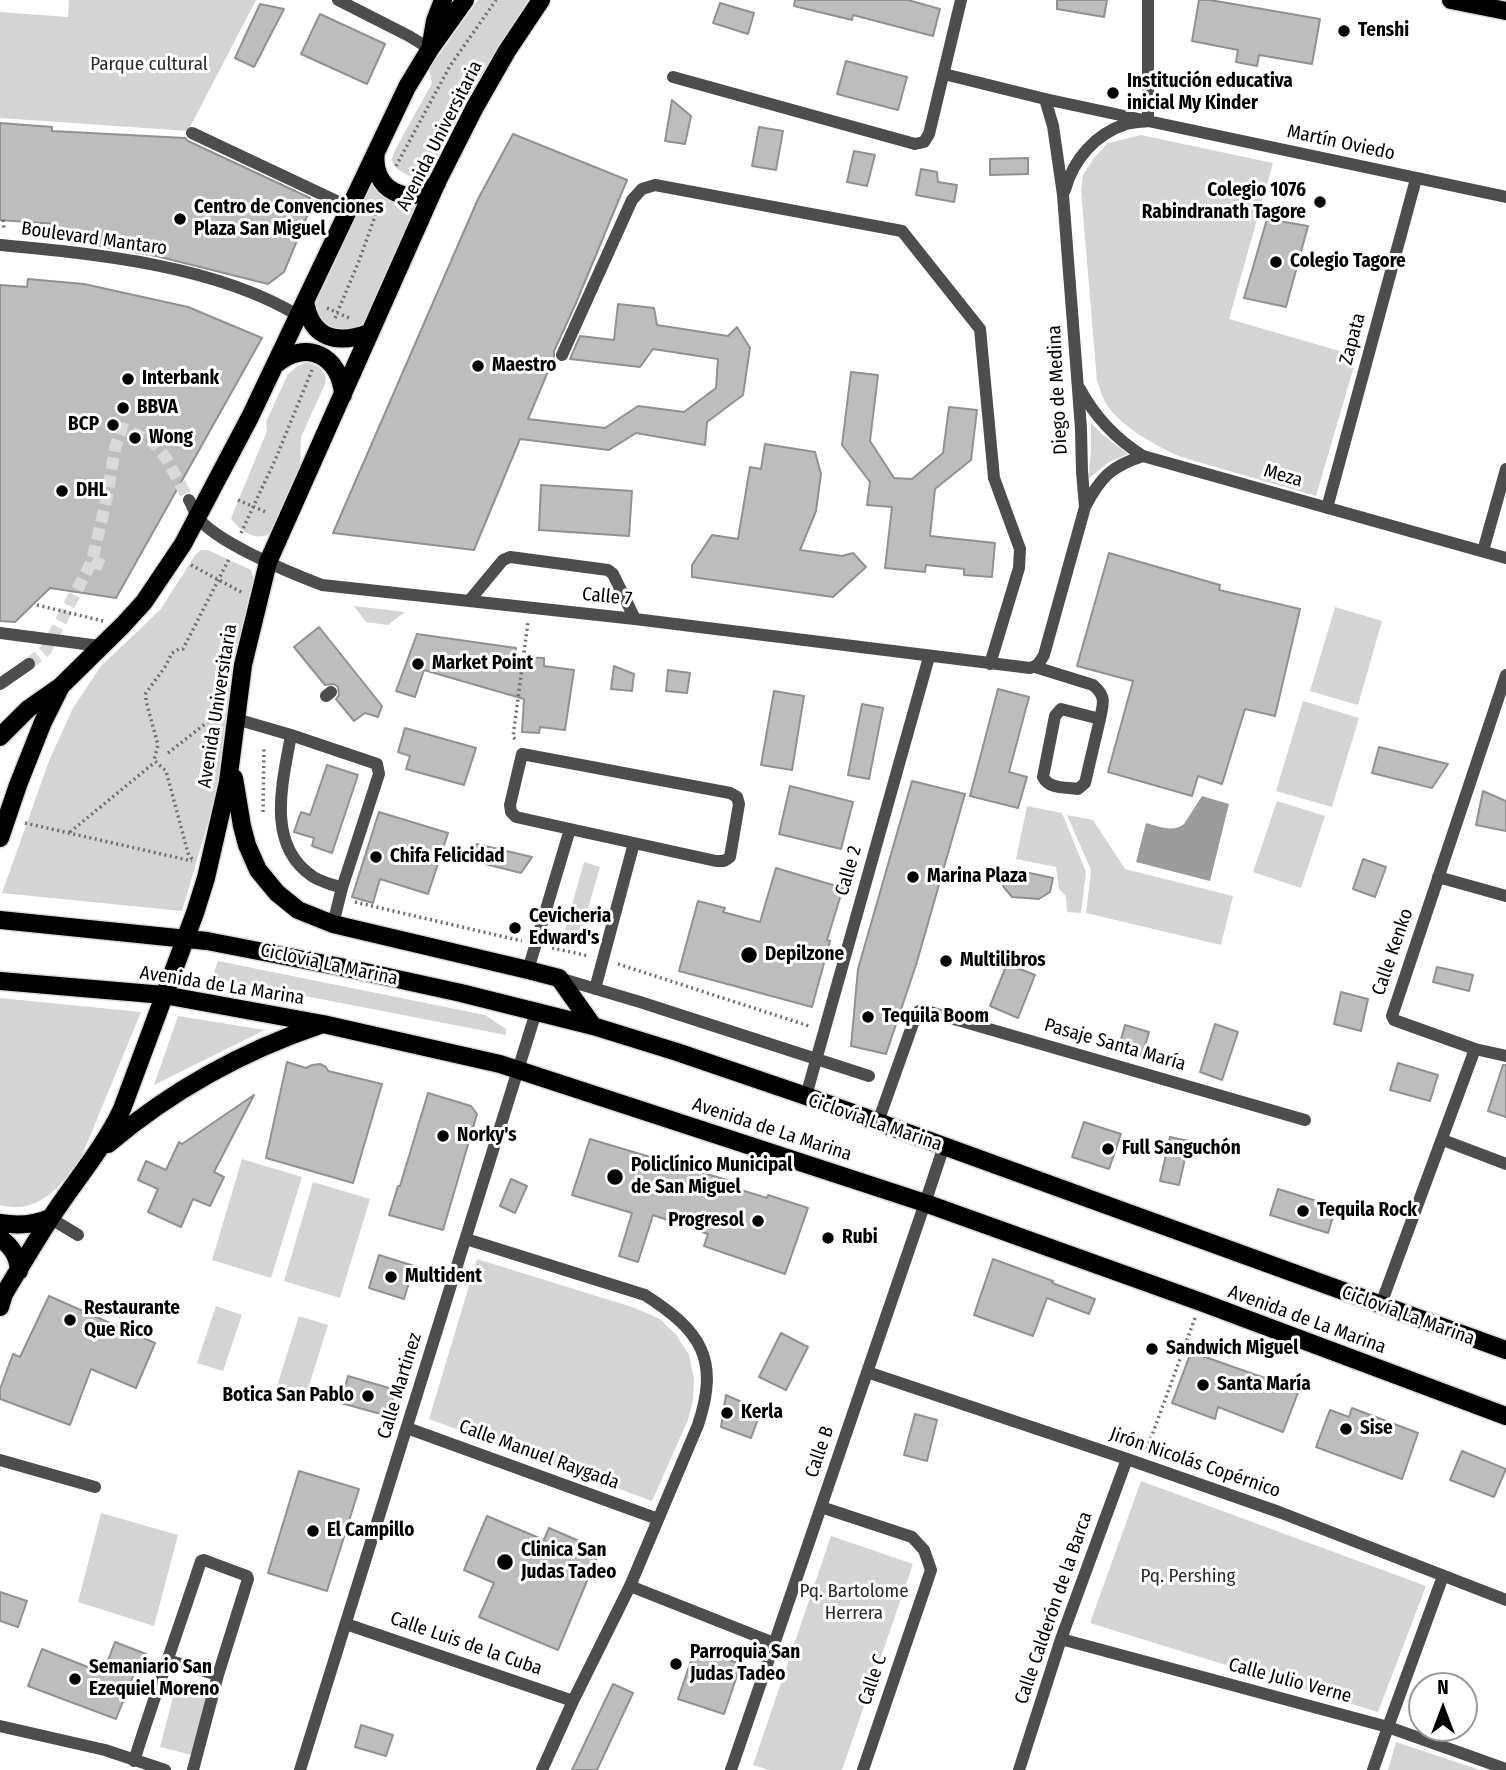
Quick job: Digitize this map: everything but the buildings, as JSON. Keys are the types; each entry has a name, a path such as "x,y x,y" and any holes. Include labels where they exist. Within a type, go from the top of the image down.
{"main road":[{"path":"430,49 435,21 443,0"},
{"path":"0,737 28,709 61,686 129,619 156,587 183,544 250,417 407,87 430,49 466,0"},
{"name":"Avenida Universitaria","path":"0,1307 50,1218 113,1128 185,937 206,877 227,789 243,665 268,562 437,182 481,96 541,0"},
{"path":"1451,0 1506,11"},
{"path":"376,152 377,173 385,186 398,193 419,194 437,182"},
{"path":"303,305 311,322 327,336 341,340 355,338 370,330"},
{"path":"274,366 295,353 307,351 319,354 330,360 338,370 343,382 343,395"},
{"path":"0,838 43,722 61,686"},
{"path":"230,761 242,826 258,870 277,893 298,910 333,924 559,978 593,1026"},
{"name":"Avenida de La Marina","path":"0,920 185,937 356,970 593,1026 806,1096 1506,1350"},
{"name":"Avenida de La Marina","path":"0,981 164,995 323,1024 500,1064 925,1203 1506,1416"},
{"path":"97,1153 148,1113 212,1073 260,1048 323,1024"},
{"path":"0,1223 32,1224 50,1218"},
{"path":"0,1238 13,1251 19,1271"}],"street":[{"path":"338,0 430,49"},
{"path":"673,77 915,144 924,142 929,134 961,0"},
{"path":"1063,195 1069,175 1086,150 1115,129 1148,121 1148,0"},
{"name":"Martín Oviedo","path":"944,74 1045,99 1506,197"},
{"name":"Diego de Medina","path":"1032,667 1040,662 1044,655 1085,507 1063,195 1053,126 1045,99"},
{"path":"192,133 349,207"},
{"name":"Zapata","path":"1326,508 1416,179"},
{"path":"562,355 632,200 642,189 655,185 902,231 980,328 994,478 1020,549 1021,559 990,664"},
{"name":"Boulevard Mantaro","path":"0,245 142,262 231,285 282,307 303,305"},
{"name":"Meza","path":"1078,386 1087,404 1111,432 1143,456 1506,558"},
{"path":"1085,507 1101,479 1121,464 1143,456"},
{"path":"1483,551 1506,469"},
{"path":"189,500 197,517"},
{"name":"Calle 7","path":"197,517 236,546 294,575 323,585 1032,667 1093,685 1101,691 1104,699 1100,719"},
{"path":"469,601 503,560 510,557 608,570 613,574 635,620"},
{"path":"0,632 100,646"},
{"name":"Calle 2","path":"806,1096 929,657"},
{"path":"0,684 29,664"},
{"name":"Calle Kenko","path":"1475,1049 1394,1020 1392,1016 1506,676"},
{"path":"0,727 28,709"},
{"path":"1061,709 1100,719 1085,783 1078,789 1050,785 1045,781 1043,776 1057,712 1061,709"},
{"path":"236,719 377,764 379,775 333,924"},
{"path":"291,735 283,779 280,822 285,845 298,864 313,877 342,888"},
{"path":"522,754 730,793 737,797 739,804 730,857 724,861 716,861 516,817 511,812 510,805 522,754"},
{"path":"528,970 570,829"},
{"path":"595,989 634,843"},
{"path":"1438,877 1506,896"},
{"path":"559,978 869,1076"},
{"name":"Pasaje Santa María","path":"878,1122 916,1015 923,1010 1305,1120"},
{"name":"Calle Martinez","path":"300,1770 536,1012"},
{"path":"1381,1304 1475,1049 1506,1056"},
{"path":"1443,1140 1506,1164"},
{"name":"Calle B","path":"731,1770 944,1146"},
{"path":"50,1218 78,1235"},
{"path":"466,1239 645,1295 667,1309 688,1328 701,1348 708,1377 706,1402 698,1425 630,1586 542,1770"},
{"name":"Jirón Nicolás Copérnico","path":"867,1372 1279,1512 1506,1600"},
{"name":"Calle Manuel Raygada","path":"407,1427 658,1519"},
{"name":"Calle Calderón de la Barca","path":"1019,1770 1061,1639 1127,1459"},
{"path":"0,1460 95,1487"},
{"name":"Calle C","path":"821,1507 912,1537 924,1550 931,1570 863,1770"},
{"path":"134,1760 201,1561 204,1560 247,1576 248,1579 218,1675 193,1770"},
{"path":"1373,1770 1443,1576"},
{"path":"630,1586 775,1643"},
{"name":"Calle Luis de la Cuba","path":"346,1624 573,1701"},
{"name":"Calle Julio Verne","path":"1061,1639 1388,1727 1506,1769"},
{"path":"167,1660 218,1675"},
{"path":"0,1726 105,1750 165,1770"}],"path":[{"path":"303,305 370,330"},
{"path":"238,500 278,517"},
{"path":"189,564 250,596"},
{"path":"37,606 108,622"},
{"path":"522,754 513,737 530,608"},
{"path":"6,819 196,862 188,853 165,769 155,762 158,745 146,701 146,693 166,667 172,653 183,649"},
{"path":"168,753 237,699"},
{"path":"70,832 155,762"},
{"path":"546,946 595,957"},
{"path":"618,964 817,1028"},
{"path":"1142,1464 1201,1302"}],"green space":[{"name":"Parque cultural","path":"69,0 256,0 188,131 0,118 0,12 68,17"},
{"path":"478,0 528,0 465,102 429,173 424,179 412,177 395,166 392,160 394,152 432,83 429,69"},
{"path":"1141,135 1273,163 1229,319 1357,356 1316,496 1181,457 1129,427 1105,402 1097,381 1081,190 1083,175 1108,143"},
{"path":"371,181 398,200 422,203 365,326 358,331 323,322 315,311 314,303"},
{"path":"307,362 319,367 326,377 301,437 300,469 271,532 261,537 255,536 244,531 231,518 267,431 266,422 288,374"},
{"path":"1091,423 1128,454 1109,462 1088,479 1091,451"},
{"path":"201,550 208,550 251,570 254,579 230,688 219,785 182,911 2,893 49,761 73,708 101,666 160,610"},
{"path":"354,606 405,612 388,625 366,622"},
{"path":"1335,607 1382,621 1358,705 1310,691"},
{"path":"1303,701 1359,718 1332,807 1276,791"},
{"path":"1277,801 1325,816 1301,888 1253,872"},
{"path":"1027,806 1062,813 1086,872 1081,913 1067,912 1066,896 1059,889 1056,867 1016,859"},
{"path":"1067,815 1093,820 1125,869 1233,896 1221,945 1086,913 1091,870"},
{"path":"584,862 600,867 577,947 561,944"},
{"path":"218,961 485,1015 506,1029 506,1035 212,978"},
{"path":"0,998 141,1012 81,1158 48,1196 26,1206 0,1205"},
{"path":"178,1016 265,1030 154,1085"},
{"path":"242,1159 302,1177 271,1278 212,1260"},
{"path":"313,1182 370,1199 340,1298 284,1281"},
{"path":"477,1259 635,1308 660,1319 677,1336 689,1355 694,1379 693,1400 688,1420 652,1501 429,1419"},
{"path":"216,1306 242,1315 223,1371 197,1363"},
{"path":"299,1316 328,1325 306,1395 277,1386"},
{"name":"Pq. Pershing","path":"1141,1481 1426,1586 1378,1712 1090,1623"},
{"path":"101,1513 178,1535 154,1626 78,1602"},
{"name":"Pq. Bartolome Herrera","path":"831,1536 913,1564 842,1770 769,1770 753,1765"},
{"path":"177,1682 214,1692 196,1756 160,1747"},
{"path":"1396,1742 1480,1770 1388,1770"}],"shaded area":[{"path":"1202,796 1229,804 1210,881 1136,862 1146,823 1165,828 1180,827"}],"tunnel":[{"path":"29,664 46,650 92,561 115,448 122,428 153,442 166,458 189,500"},
{"path":"92,561 107,567"}],"place":[{"name":"Tenshi","path":"1344,31"},
{"name":"Institución educativa inicial My Kinder","path":"1113,93"},
{"name":"Colegio 1076 Rabindranath Tagore","path":"1320,202"},
{"name":"Centro de Convenciones Plaza San Miguel","path":"180,219"},
{"name":"Colegio Tagore","path":"1276,262"},
{"name":"Maestro","path":"478,366"},
{"name":"Interbank","path":"128,379"},
{"name":"BBVA","path":"123,408"},
{"name":"BCP","path":"113,425"},
{"name":"Wong","path":"135,438"},
{"name":"DHL","path":"62,491"},
{"name":"Market Point","path":"418,664"},
{"name":"Chifa Felicidad","path":"376,857"},
{"name":"Marina Plaza","path":"913,877"},
{"name":"Cevicheria Edward's","path":"515,928"},
{"name":"Depilzone","path":"749,955"},
{"name":"Multilibros","path":"946,961"},
{"name":"Tequila Boom","path":"868,1017"},
{"name":"Norky's","path":"443,1136"},
{"name":"Full Sanguchón","path":"1108,1149"},
{"name":"Policlínico Municipal de San Miguel","path":"615,1177"},
{"name":"Tequila Rock","path":"1303,1211"},
{"name":"Progresol","path":"758,1221"},
{"name":"Rubi","path":"828,1238"},
{"name":"Multident","path":"391,1277"},
{"name":"Restaurante Que Rico","path":"70,1320"},
{"name":"Sandwich Miguel","path":"1152,1349"},
{"name":"Santa María","path":"1203,1385"},
{"name":"Botica San Pablo","path":"368,1396"},
{"name":"Kerla","path":"727,1413"},
{"name":"Sise","path":"1346,1429"},
{"name":"El Campillo","path":"313,1531"},
{"name":"Clinica San Judas Tadeo","path":"505,1562"},
{"name":"Parroquia San Judas Tadeo","path":"676,1664"},
{"name":"Semaniario San Ezequiel Moreno","path":"75,1679"}]}
